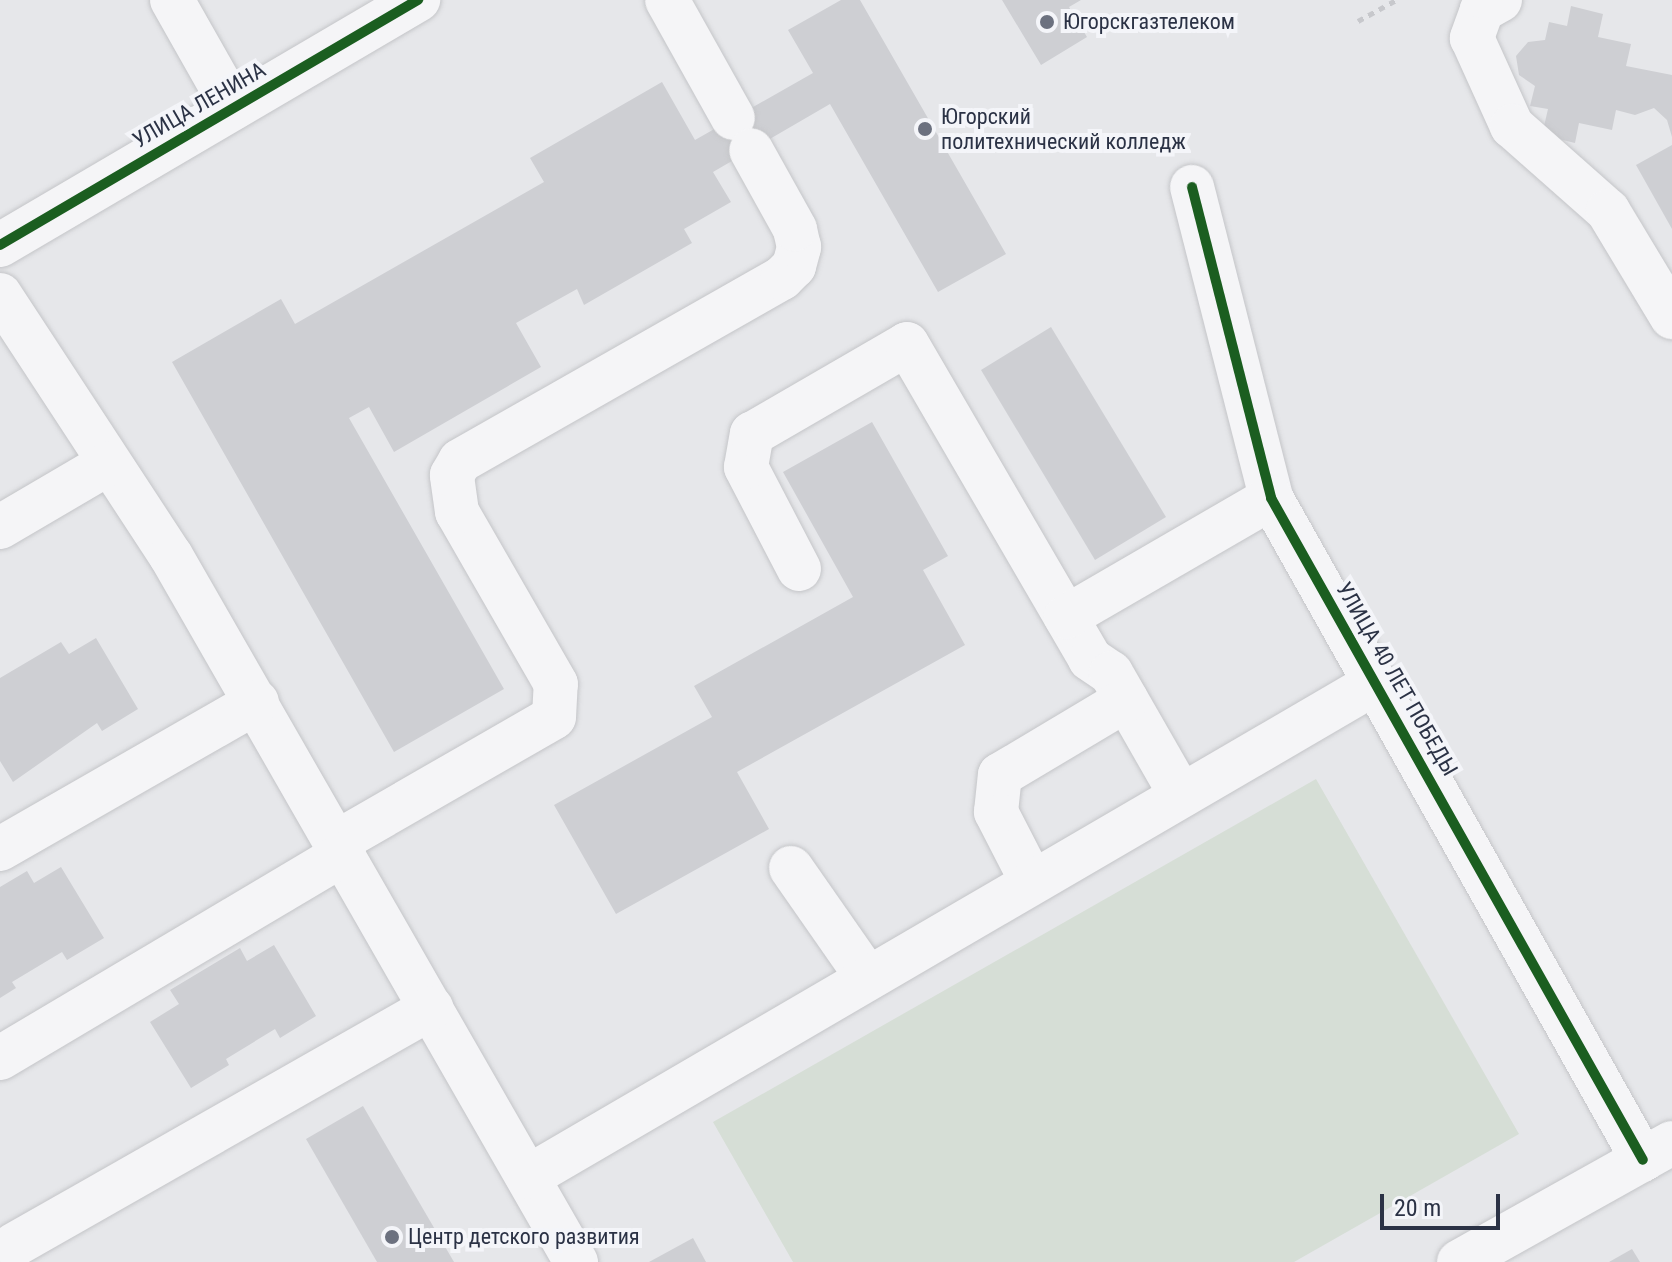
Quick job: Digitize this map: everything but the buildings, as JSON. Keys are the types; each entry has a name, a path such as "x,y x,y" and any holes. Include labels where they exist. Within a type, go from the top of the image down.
{"street":[{"path":"172,0 233,108"},
{"name":"УЛИЦА ЛЕНИНА","path":"0,245 418,0"},
{"path":"0,1058 554,717 556,684 457,512 452,475 460,461 782,278 794,266 799,247 795,229 667,0"},
{"path":"1500,0 1482,10 1472,38 1512,126 1608,211 1672,317"},
{"name":"УЛИЦА 40 ЛЕТ ПОБЕДЫ","path":"1192,187 1271,498 1375,683 1657,1152"},
{"path":"0,295 109,463 257,702 576,1262"},
{"path":"799,569 746,467 752,434 907,344 1090,659 1111,673 1181,795"},
{"path":"0,527 109,463"},
{"path":"1066,617 1271,498"},
{"path":"528,1177 1375,683"},
{"path":"1032,882 996,812 1000,775 1126,700"},
{"path":"0,849 257,702"},
{"path":"791,868 867,977"},
{"path":"13,1242 431,1008"},
{"path":"1459,1262 1657,1152"}],"path":[{"path":"1358,21 1396,0"}],"shaded area":[{"path":"1316,779 1519,1134 1294,1262 793,1262 713,1122"}],"cycle path":[{"path":"0,245 418,0"},
{"path":"1192,187 1271,498 1643,1160"}],"place":[{"name":"Югорскгазтелеком","path":"1047,22"},
{"name":"Югорский политехнический колледж","path":"925,129"},
{"name":"Центр детского развития","path":"392,1237"}]}
